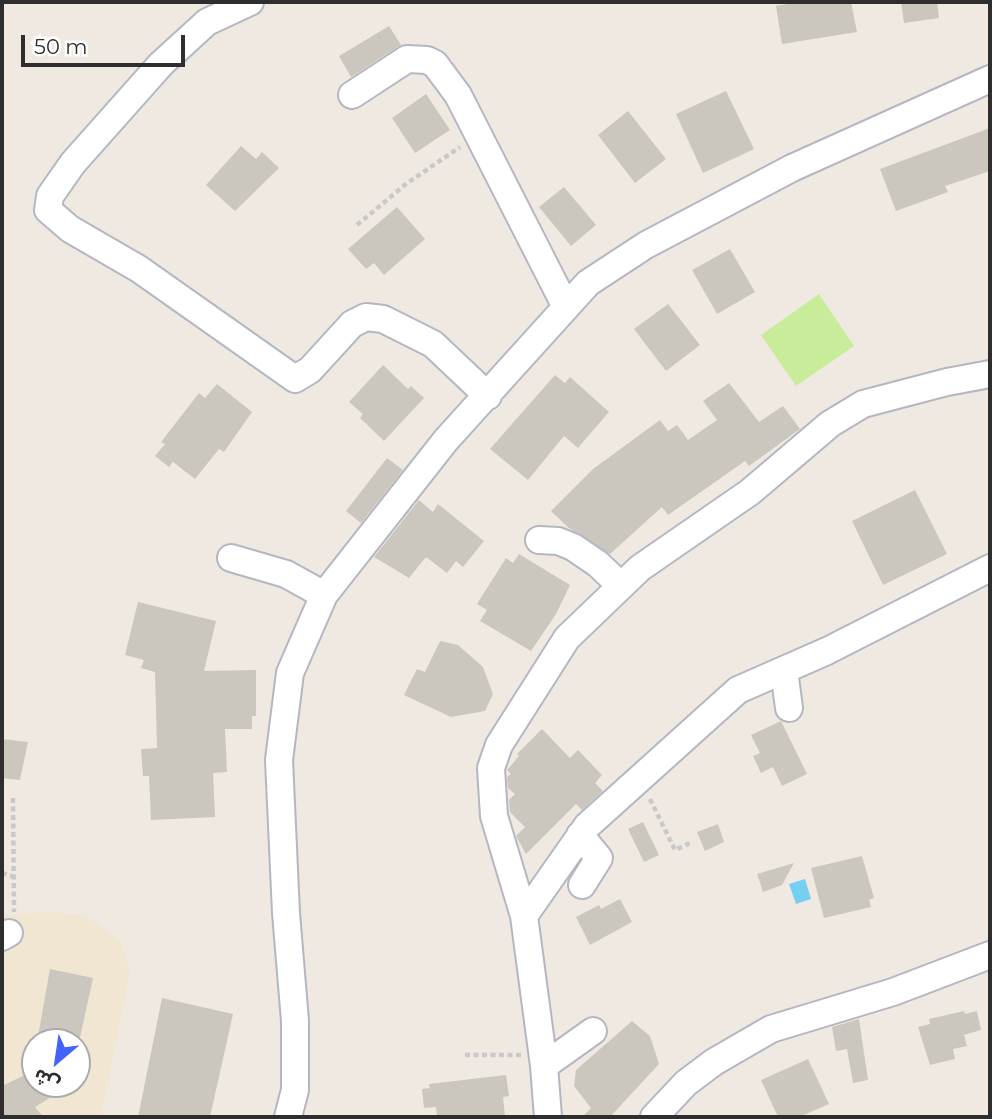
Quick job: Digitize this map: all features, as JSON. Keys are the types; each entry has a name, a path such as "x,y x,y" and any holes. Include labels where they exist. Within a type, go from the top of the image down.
{"street":[{"path":"250,2 207,22 184,39 73,163 50,196 48,210 70,229 139,269 295,379 310,370 352,324 366,317 383,319 433,344 488,396"},
{"path":"352,95 398,62 407,59 428,60 450,81 565,305"},
{"path":"288,1117 295,1090 295,1021 279,760 290,673 324,595 446,440 488,396 565,305 587,284 646,245 792,168 990,79"},
{"path":"548,1117 544,1061 523,916 494,816 491,768 499,746 567,638 640,568 750,492 831,424 863,404 990,374"},
{"path":"539,540 558,541 573,547 598,564 621,586"},
{"path":"231,558 286,574 324,595"},
{"path":"523,916 580,835 738,690 990,568"},
{"path":"784,670 789,708"},
{"path":"580,835 598,858 582,885"},
{"path":"654,1117 687,1083 714,1062 771,1029 893,992 990,955"},
{"path":"544,1061 593,1031"}],"path":[{"path":"358,225 406,184 478,134"},
{"path":"640,779 675,850 692,842"},
{"path":"5,935 16,902 13,798"},
{"path":"2,873 15,877"},
{"path":"466,1055 544,1061"}],"shaded area":[{"path":"47,912 86,915 121,941 130,973 101,1117 2,1117 2,915"}],"green space":[{"path":"819,294 854,346 796,386 761,335"}],"water":[{"path":"805,879 811,899 796,904 789,884"}],"building":[{"path":"800,2 851,2 857,32 782,44 776,6"},
{"path":"901,2 937,2 939,18 904,23"},
{"path":"389,26 401,45 351,77 339,56"},
{"path":"726,91 754,149 703,173 676,114"},
{"path":"426,94 450,130 415,153 392,118"},
{"path":"628,111 666,159 635,183 598,135"},
{"path":"990,128 990,171 945,186 948,192 896,211 880,169"},
{"path":"241,146 256,159 262,152 279,168 235,211 206,185"},
{"path":"564,187 596,225 571,246 539,207"},
{"path":"397,207 425,239 384,275 374,263 366,269 348,249"},
{"path":"730,249 755,292 717,314 692,270"},
{"path":"668,304 700,345 666,371 634,329"},
{"path":"383,365 408,389 411,386 424,398 384,441 360,418 363,414 349,402"},
{"path":"555,375 565,383 570,377 609,412 578,448 564,436 528,480 490,449"},
{"path":"729,383 759,422 783,406 800,429 749,466 745,461 668,515 662,507 610,554 569,528 551,511 593,469 660,420 668,431 677,425 688,440 717,420 703,401"},
{"path":"217,384 252,412 224,452 219,449 195,479 173,462 169,467 155,456 165,444 161,442 199,393 205,398"},
{"path":"387,458 403,470 361,523 346,511"},
{"path":"915,490 947,554 883,585 852,521"},
{"path":"419,500 433,512 438,504 484,541 463,567 456,561 447,573 426,557 409,578 374,557"},
{"path":"519,554 570,585 556,614 531,651 480,621 487,610 477,604 506,558 513,563"},
{"path":"138,602 216,621 204,671 256,670 256,716 252,716 252,729 225,729 227,772 213,773 215,817 151,820 149,776 143,776 141,749 157,748 155,672 141,668 144,660 125,655"},
{"path":"440,641 458,645 483,667 493,694 485,711 451,717 404,695 417,669 425,672"},
{"path":"781,721 807,774 782,786 773,767 761,773 753,756 760,753 751,735"},
{"path":"542,729 570,758 578,750 602,775 595,783 603,791 582,810 576,804 526,854 516,836 525,827 510,812 509,800 515,794 508,788 507,777 511,774 507,770 519,756 517,754"},
{"path":"2,739 28,742 20,780 2,778"},
{"path":"643,822 659,855 644,862 628,829"},
{"path":"718,824 724,842 705,851 697,832"},
{"path":"862,856 874,898 869,900 871,907 824,918 811,868"},
{"path":"794,863 782,885 763,892 757,874"},
{"path":"620,899 632,922 590,945 576,917 599,905 601,909"},
{"path":"50,969 93,978 82,1028 39,1028"},
{"path":"162,998 233,1014 210,1117 138,1117"},
{"path":"964,1011 965,1014 977,1011 981,1030 964,1035 967,1046 953,1049 955,1059 930,1065 918,1027 930,1024 929,1019"},
{"path":"859,1019 868,1080 853,1083 847,1049 836,1051 832,1027"},
{"path":"632,1021 650,1036 659,1064 610,1117 582,1117 591,1108 574,1086 576,1070"},
{"path":"808,1059 829,1104 799,1117 778,1117 761,1080"},
{"path":"506,1075 509,1096 503,1097 505,1117 437,1117 436,1107 424,1108 422,1089 430,1088 429,1084"},
{"path":"21,1077 21,1098 49,1098 35,1107 43,1117 2,1117 2,1086"}]}
